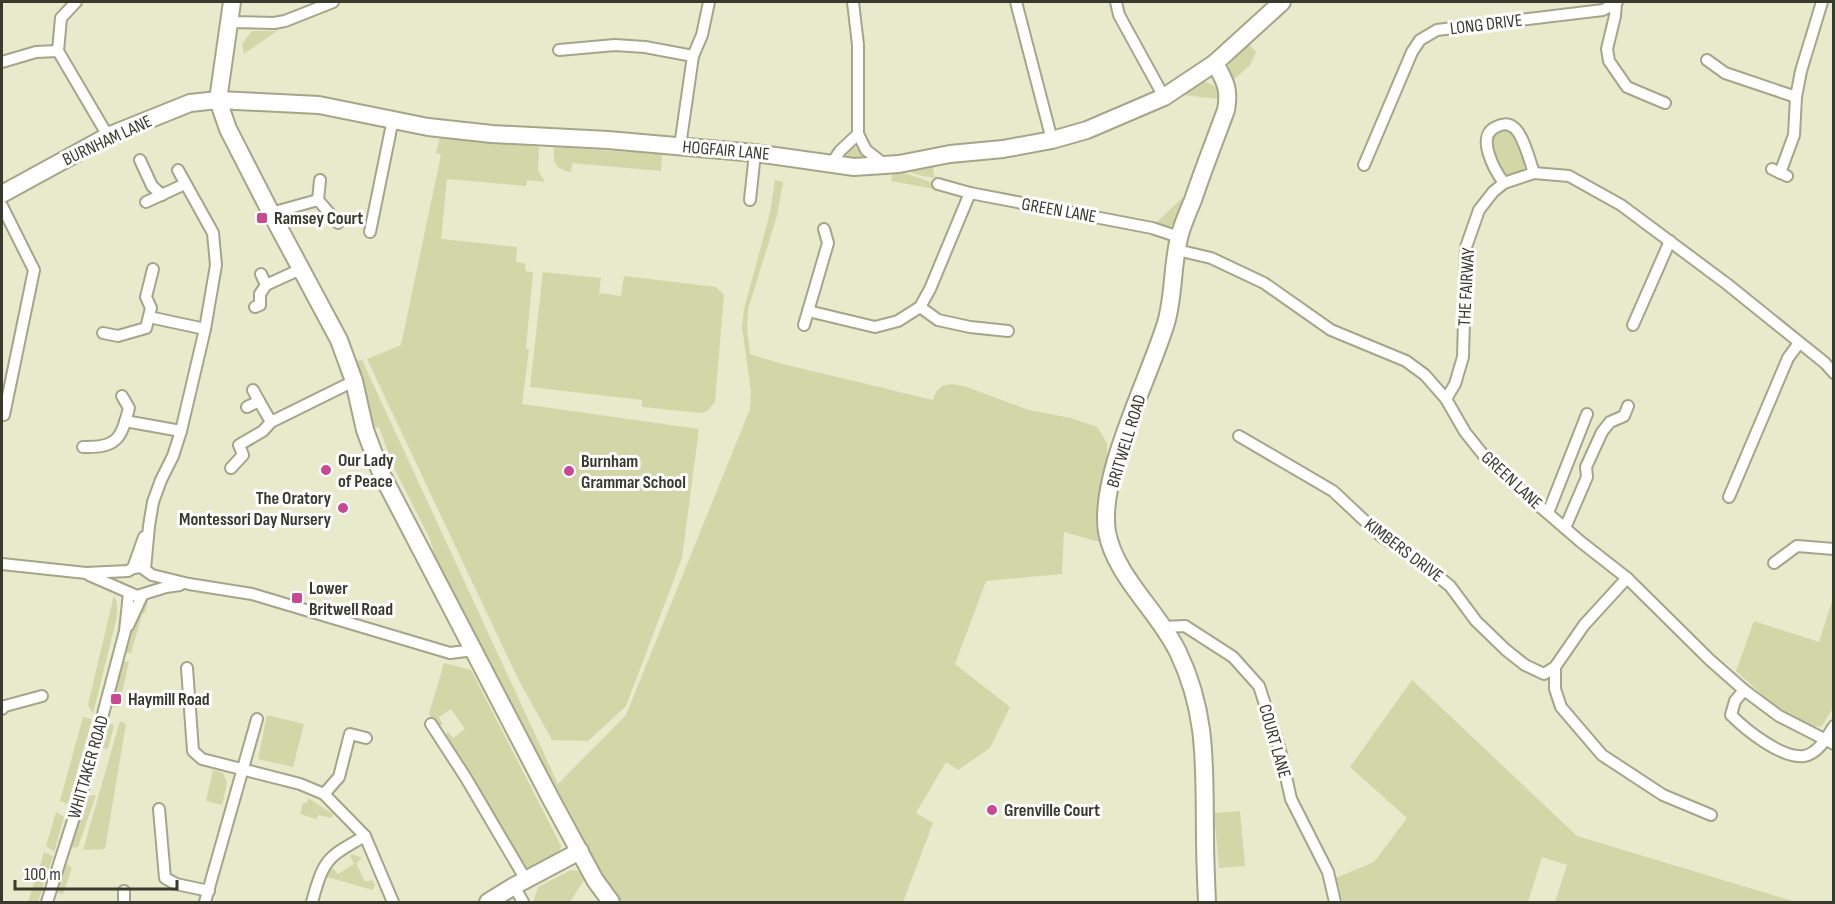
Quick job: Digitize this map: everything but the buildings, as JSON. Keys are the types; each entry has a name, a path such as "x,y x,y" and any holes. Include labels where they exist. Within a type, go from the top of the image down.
{"street":[{"path":"76,2 61,18 58,51 108,136"},
{"path":"232,2 218,100 228,129 339,340 354,381 365,430 381,473 552,801 595,880 611,903"},
{"path":"230,22 285,21 333,2"},
{"path":"680,146 693,56 702,35 709,2"},
{"path":"853,2 858,45 858,134 866,150 885,165"},
{"path":"1016,2 1052,140"},
{"path":"1116,2 1119,15 1164,97"},
{"path":"1215,63 1282,2"},
{"path":"1616,2 1607,49 1609,61 1627,87 1665,104"},
{"name":"LONG DRIVE","path":"1364,165 1412,52 1420,40 1437,30 1603,10 1616,2"},
{"path":"1780,173 1794,135 1800,70 1822,2"},
{"path":"559,50 615,45 645,47 693,56"},
{"path":"2,62 36,52 58,51"},
{"path":"1707,60 1725,73 1796,97"},
{"name":"HOGFAIR LANE","path":"218,100 313,105 428,127 492,134 680,146 864,167 950,154 1003,149 1052,140 1087,130 1164,97 1215,63"},
{"name":"BRITWELL ROAD","path":"1207,903 1205,766 1202,729 1189,676 1164,627 1114,554 1107,531 1107,505 1122,444 1166,321 1174,284 1178,243 1226,110 1229,96 1226,81 1215,63"},
{"name":"BURNHAM LANE","path":"2,194 108,136 190,103 218,100"},
{"path":"370,232 393,119"},
{"path":"1504,183 1497,174 1486,144 1487,135 1491,129 1503,124 1513,127 1519,134 1533,173"},
{"path":"832,163 840,151 858,134"},
{"path":"750,200 755,153"},
{"path":"140,160 152,186 162,195"},
{"path":"146,594 153,584 149,572 149,526 153,502 181,431 205,330 216,265 213,233 178,170"},
{"name":"THE FAIRWAY","path":"1446,399 1455,384 1463,357 1466,247 1479,210 1493,192 1504,183 1533,173 1569,176 1622,205 1727,284 1825,363 1833,373"},
{"path":"320,180 318,200 338,223"},
{"path":"146,202 184,184"},
{"name":"GREEN LANE","path":"938,184 970,194 1152,228 1264,284 1331,330 1406,361 1425,375 1446,399 1465,432 1485,457 1565,528 1627,578 1710,660 1744,690 1779,716 1830,742"},
{"path":"808,311 875,327 898,321 920,307 930,289 970,194"},
{"path":"271,213 318,200"},
{"path":"2,206 34,270 4,415"},
{"path":"804,325 828,243 825,229"},
{"path":"1633,325 1670,241"},
{"path":"103,333 118,336 146,327 151,308 146,297 153,269"},
{"path":"255,308 260,305 260,294 267,285 301,269"},
{"path":"261,274 267,285"},
{"path":"920,307 938,320 970,327 1008,331"},
{"path":"149,317 205,330"},
{"path":"1729,496 1788,358 1799,343"},
{"path":"231,468 243,455 239,445 263,431 271,422 354,381"},
{"path":"253,390 271,422"},
{"path":"83,447 100,447 123,433 129,408 122,396"},
{"path":"247,406 259,401"},
{"path":"1565,528 1587,477 1586,466 1602,432 1610,422 1624,416 1628,406"},
{"path":"1548,513 1587,414"},
{"path":"125,421 181,431"},
{"name":"KIMBERS DRIVE","path":"1239,436 1333,491 1382,537 1419,561 1450,586 1476,621 1525,665 1544,674 1555,667"},
{"path":"128,592 123,580 149,526"},
{"path":"1774,563 1797,546 1833,549"},
{"path":"2,564 86,573 130,569 149,572 189,584 252,594 450,654 474,650"},
{"path":"86,573 128,592 146,594 166,587 189,584"},
{"path":"1627,578 1584,625 1555,667 1555,689 1561,707 1602,754 1664,795 1711,815"},
{"name":"WHITTAKER ROAD","path":"47,903 84,786 125,631 128,592"},
{"name":"WHITTAKER ROAD","path":"125,631 146,594"},
{"name":"COURT LANE","path":"1164,627 1185,626 1233,657 1259,686 1280,750 1291,799 1328,872 1335,903"},
{"path":"187,668 193,751 202,759 300,784 324,794 365,836 393,903"},
{"path":"1744,690 1735,701 1731,715 1741,725 1770,745 1790,754 1805,756 1830,742 1833,726"},
{"path":"2,709 5,706 42,696"},
{"path":"206,903 257,719"},
{"path":"431,724 466,778 520,883 523,903"},
{"path":"324,794 339,777 350,734 366,738"},
{"path":"159,810 165,878 176,884 209,891"},
{"path":"312,903 320,873 332,855 365,836"},
{"path":"488,903 580,851"},
{"path":"124,891 124,903"}],"green space":[{"path":"252,31 277,31 244,54 242,44"},
{"path":"1247,41 1256,52 1250,65 1232,81 1229,63 1237,50"},
{"path":"1204,82 1216,87 1219,99 1183,95"},
{"path":"1504,130 1514,133 1525,159 1524,169 1510,176 1501,171 1491,144 1493,134"},
{"path":"440,137 539,147 538,170 545,182 527,180 526,186 447,179 441,239 517,247 516,262 526,264 525,271 533,272 526,349 529,350 522,404 699,429 682,558 626,706 588,741 552,740 518,679 367,359 401,345 441,155 436,153"},
{"path":"854,146 868,158 868,161 843,157"},
{"path":"554,147 662,154 661,171 572,163 571,172 558,167 554,157"},
{"path":"933,165 934,176 945,179 922,176 904,170"},
{"path":"893,169 936,184 935,189 891,181"},
{"path":"775,180 783,182 777,216 748,309 747,329 750,354 933,400 936,392 942,386 951,384 964,386 1029,410 1071,418 1097,427 1107,443 1107,544 1064,532 1062,574 986,581 955,664 1010,707 990,748 958,770 946,762 916,813 933,823 903,902 622,902 606,882 573,829 439,574 430,539 393,466 379,427 369,429 351,361 362,360 558,784 626,715 750,409 751,391 742,327 744,309 770,213"},
{"path":"1183,197 1186,198 1176,223 1163,230 1153,226"},
{"path":"543,272 601,278 599,293 621,296 624,276 716,287 724,295 715,402 707,411 701,413 642,407 642,400 530,387"},
{"path":"114,595 117,603 117,616 93,714 88,705"},
{"path":"1833,598 1833,708 1821,727 1809,725 1785,714 1736,671 1754,621 1819,642"},
{"path":"148,599 131,653 121,653 139,606"},
{"path":"121,661 129,662 119,706 108,708"},
{"path":"444,663 471,670 561,846 556,860 532,871 522,867 443,739 448,732 453,738 465,729 451,709 439,717 443,725 436,725 429,714"},
{"path":"1412,680 1577,836 1796,902 1555,902 1567,865 1542,857 1528,902 1343,902 1336,878 1374,862 1407,818 1350,767"},
{"path":"267,715 304,724 293,767 258,759"},
{"path":"83,717 92,719 68,804 60,801"},
{"path":"120,721 126,724 105,849 83,850"},
{"path":"108,723 114,725 108,749 101,748"},
{"path":"213,770 223,773 227,783 222,805 206,801"},
{"path":"96,795 78,847 70,848 85,796"},
{"path":"308,798 333,814 332,818 318,815 316,819 300,814 303,803 307,803"},
{"path":"1240,811 1245,866 1219,868 1214,813"},
{"path":"56,812 64,817 54,852 46,846"},
{"path":"44,852 53,856 47,874 38,872"},
{"path":"352,854 362,858 356,863 365,882 372,880 375,885 373,890 327,877 332,868 338,874 354,864 350,856"},
{"path":"65,863 72,868 63,894 55,892"},
{"path":"571,870 585,872 587,875 570,902 533,902 538,887"},
{"path":"35,880 44,883 38,902 28,902"}],"place":[{"name":"Ramsey Court","path":"262,218"},
{"name":"Our Lady of Peace","path":"326,470"},
{"name":"Burnham Grammar School","path":"569,471"},
{"name":"The Oratory Montessori Day Nursery","path":"343,508"},
{"name":"Lower Britwell Road","path":"297,598"},
{"name":"Haymill Road","path":"116,699"},
{"name":"Grenville Court","path":"992,810"}]}
